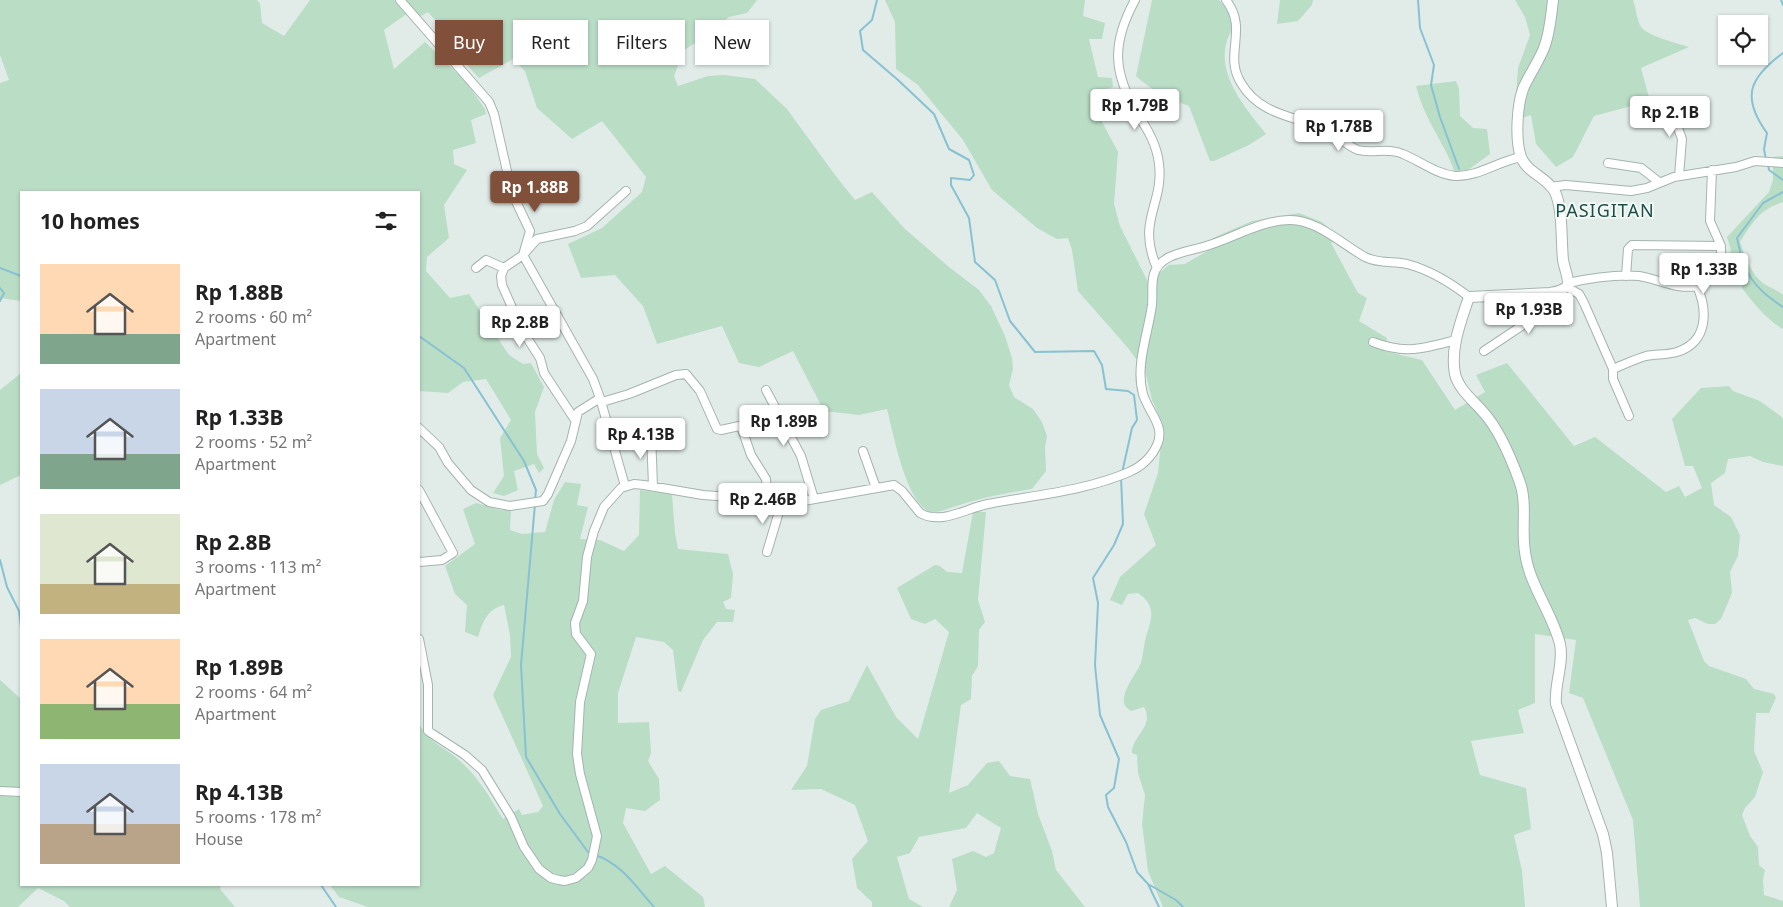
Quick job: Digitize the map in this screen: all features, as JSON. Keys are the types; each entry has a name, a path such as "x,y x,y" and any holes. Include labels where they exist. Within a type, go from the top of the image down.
{"street":[{"path":"400,0 489,102 494,114 512,193 529,228 530,234 523,255 590,372 601,400 625,486"},
{"path":"1135,0 1122,32 1118,61 1122,86 1149,132 1158,156 1159,178 1148,225 1149,248 1157,268"},
{"path":"1226,0 1235,16 1237,25 1234,61 1236,73 1250,94 1272,112 1327,130 1359,150 1395,151 1449,175 1472,174 1521,157"},
{"path":"1553,0 1545,47 1523,91 1520,103 1518,136 1521,157 1530,170 1555,193 1567,285 1579,294 1584,303 1613,369 1612,379 1629,416"},
{"path":"1673,104 1674,117 1682,139 1680,176"},
{"path":"1550,187 1566,185 1631,191 1647,188 1659,182 1680,176 1736,167 1756,161 1783,163"},
{"path":"1608,163 1641,168 1659,182"},
{"path":"1697,286 1721,256 1721,246 1710,221 1712,170"},
{"path":"575,420 544,373 540,358 522,330 502,285 501,276 504,268 523,255 537,239 575,231 587,226 626,191"},
{"path":"420,644 428,685 428,731 482,770 511,817 528,854 545,874 559,880 571,880 583,873 592,860 597,836 580,774 577,754 580,702 591,654 576,634 575,624 583,601 587,557 597,522 604,507 625,486 634,484 653,486 780,504 894,485 902,491 920,513 940,517 985,504 1090,485 1130,472 1138,468 1149,457 1160,438 1159,428 1143,394 1141,372 1152,304 1153,280 1157,268 1166,259 1175,255 1278,221 1298,220 1314,225 1337,241 1374,261 1406,264 1422,269 1469,297 1550,293 1567,285 1609,276 1640,276 1675,286 1697,286"},
{"path":"1626,276 1628,249 1632,245 1721,246"},
{"path":"476,268 488,260 498,267 504,268"},
{"path":"1613,369 1646,356 1678,351 1694,342 1699,336 1704,320 1702,298 1697,286"},
{"path":"1484,352 1532,318 1550,293"},
{"path":"1469,297 1456,340 1453,358 1458,382 1489,419 1503,444 1520,482 1524,498 1522,520 1526,562 1560,644 1561,662 1556,690 1556,704 1605,843 1612,907"},
{"path":"1373,342 1393,348 1412,350 1456,340"},
{"path":"420,429 439,447 448,463 471,490 489,502 510,506 543,501 552,486 571,441 576,415 582,408 601,400 629,394 676,375 686,374 700,391 717,429 721,430 739,426 742,428 751,456 766,479 768,501"},
{"path":"766,390 801,456 814,499"},
{"path":"651,434 653,486"},
{"path":"863,451 876,488"},
{"path":"420,492 453,553 442,560 420,562"},
{"path":"767,552 780,504"},
{"path":"0,791 20,792"}],"green space":[{"path":"0,0 257,0 260,3 262,23 284,36 310,0 757,0 747,13 729,17 725,20 695,20 695,43 685,49 685,20 598,20 598,65 678,65 674,76 678,86 708,76 724,75 755,79 787,109 855,200 872,192 905,229 979,290 991,306 1005,336 1012,358 1013,369 1009,385 1014,397 1033,409 1042,422 1047,436 1045,447 1046,471 1032,489 992,496 931,512 922,507 914,496 908,482 897,450 887,409 859,415 824,411 793,351 759,367 739,363 722,326 657,344 643,306 615,275 581,278 568,244 602,228 642,192 646,177 602,121 572,139 537,108 525,71 519,65 588,65 588,20 513,20 513,59 503,65 503,20 435,20 428,12 419,17 412,10 384,30 394,69 425,42 435,52 435,65 449,65 466,82 485,109 486,114 471,120 476,143 453,150 454,164 467,170 444,205 449,238 427,257 426,271 450,298 469,294 509,355 523,364 531,363 544,387 535,412 537,454 544,468 539,473 534,464 514,471 518,490 504,496 493,493 504,476 500,438 511,420 486,379 463,382 448,393 420,391 420,191 20,191 20,301 0,298 0,83 9,80 0,55"},
{"path":"885,0 1085,0 1083,16 1105,23 1102,39 1089,39 1098,77 1112,78 1113,87 1096,92 1093,105 1118,152 1114,204 1120,226 1148,282 1169,265 1185,264 1209,250 1213,238 1252,221 1299,213 1322,222 1341,238 1331,243 1358,293 1367,298 1359,321 1387,338 1384,351 1422,360 1455,410 1485,392 1476,375 1507,363 1574,446 1595,437 1666,492 1679,486 1685,497 1702,488 1693,466 1685,466 1672,419 1701,388 1729,386 1733,391 1760,401 1783,418 1783,466 1763,462 1750,456 1728,459 1725,473 1711,483 1714,505 1731,517 1740,535 1738,556 1730,572 1732,593 1721,619 1715,624 1708,624 1695,618 1688,620 1704,661 1709,666 1746,679 1754,689 1774,694 1776,698 1769,713 1756,713 1754,751 1763,772 1755,797 1745,808 1742,815 1750,836 1758,847 1759,865 1765,870 1763,880 1764,895 1783,901 1783,907 1640,907 1633,820 1583,698 1569,693 1576,640 1535,634 1535,703 1518,710 1524,733 1471,741 1480,775 1526,788 1531,829 1514,835 1522,871 1525,907 1163,907 1148,871 1142,824 1145,795 1138,773 1137,755 1132,753 1135,741 1147,720 1147,714 1144,707 1131,711 1124,703 1127,689 1141,661 1151,621 1151,610 1149,604 1138,593 1128,594 1122,605 1110,600 1120,577 1156,545 1144,514 1158,473 1163,424 1152,400 1145,371 1128,348 1078,291 1072,250 1068,238 1057,239 1037,228 992,190 963,140 918,85 896,69 895,22"},
{"path":"1152,0 1219,0 1229,11 1233,28 1227,42 1225,56 1227,70 1239,97 1266,134 1249,145 1214,161 1210,161 1189,106 1161,94 1136,76"},
{"path":"1280,0 1313,0 1312,5 1298,21 1277,24"},
{"path":"1515,0 1633,0 1641,27 1644,30 1689,47 1641,68 1650,101 1594,116 1573,157 1556,167 1536,144 1531,115 1514,121 1518,68 1530,35 1525,17"},
{"path":"467,65 502,65 479,78"},
{"path":"1456,81 1459,89 1460,116 1473,128 1487,129 1490,154 1457,178 1425,111 1416,86"},
{"path":"1783,156 1783,202 1762,213 1753,222 1740,242 1747,260 1757,277 1783,295 1783,329 1771,321 1756,305 1742,288 1743,282 1727,264 1731,250 1727,237 1769,192 1773,180 1773,157"},
{"path":"20,374 20,475 0,485 0,390"},
{"path":"565,482 581,484 577,505 588,507 580,539 600,540 624,551 639,535 640,490 672,494 678,549 728,554 733,574 731,598 723,602 726,609 735,610 733,622 717,622 703,640 681,692 678,691 673,650 664,642 636,637 618,693 618,723 649,722 651,753 648,761 659,779 660,800 645,811 626,808 623,823 651,874 665,866 703,897 705,907 368,907 339,897 331,886 420,886 420,725 433,741 459,760 472,774 503,819 519,809 522,815 538,812 543,806 493,695 511,657 510,635 504,605 493,610 486,617 478,637 465,632 467,605 455,594 445,566 475,544 463,509 476,503 501,510 511,509 510,530 522,534 545,532 554,500"},
{"path":"973,512 986,512 978,600 985,622 979,630 978,666 972,676 971,699 961,705 949,793 968,785 987,763 999,761 1010,776 1030,779 1038,814 1052,851 1056,870 1085,907 949,907 957,890 952,859 973,851 986,857 994,853 1001,828 977,813 966,828 919,837 910,853 897,857 909,899 923,907 872,907 872,902 857,888 852,859 868,841 855,805 821,789 791,790 807,766 815,719 821,710 849,701 867,665 896,717 918,739 949,632 935,619 925,624 911,619 897,588 935,565 940,566 947,572 962,573"},
{"path":"0,680 20,698 20,886 221,886 220,889 235,907 70,907 64,901 38,888 18,907 0,907"}],"waterway":[{"path":"877,0 872,20 860,31 863,50 934,114 949,149 969,160 974,175 970,180 951,178 951,185 969,218 975,262 995,280 1010,321 1035,352 1094,351 1102,365 1106,389 1128,391 1134,395 1137,420 1132,428 1122,473"},
{"path":"1418,0 1420,28 1434,65 1431,85 1440,117 1459,169"},
{"path":"1781,0 1783,5"},
{"path":"1766,160 1764,149 1767,133 1754,109 1752,89 1762,71 1783,53"},
{"path":"1768,165 1769,170 1783,180"},
{"path":"1783,192 1763,203 1737,238 1743,261 1751,278 1764,293 1783,307"},
{"path":"0,268 20,276"},
{"path":"0,288 4,293 0,301"},
{"path":"420,337 464,368 524,461 536,490 535,500"},
{"path":"1121,477 1123,524 1114,545 1093,578 1098,603 1095,665 1100,715 1119,759 1114,788 1106,795 1108,807 1126,842 1137,872 1148,884 1159,907"},
{"path":"535,504 521,665 526,757 560,814 588,852 591,853"},
{"path":"0,560 7,587 19,611 20,620"},
{"path":"595,855 621,870 654,907"},
{"path":"1148,884 1176,900 1183,907"},
{"path":"322,886 336,907"}],"district":[{"name":"PASIGITAN","path":"1605,210"}]}
